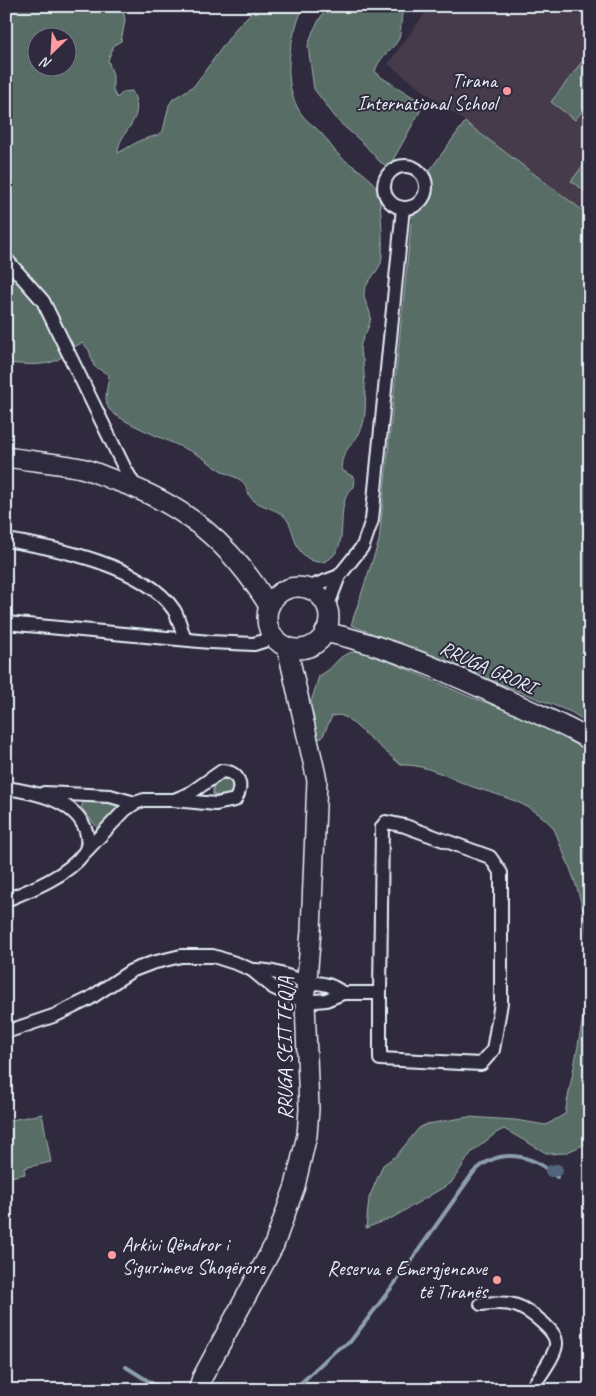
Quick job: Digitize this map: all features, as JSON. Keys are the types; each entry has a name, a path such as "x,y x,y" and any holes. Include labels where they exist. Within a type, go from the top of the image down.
{"main road":[{"path":"6,457 82,468 136,488 184,513 207,530 253,580 269,606"},
{"path":"253,580 282,591 298,587 307,588 320,596 327,618 315,644 307,647 280,642 267,622 269,606 282,591"},
{"name":"RRUGA GRORI","path":"327,618 366,641 480,686 554,720 590,740"},
{"name":"RRUGA SEIT TEQJA","path":"200,1384 274,1244 295,1186 307,1136 309,1109 305,1002 313,904 318,780 296,685 280,642"},
{"name":"RRUGA SEIT TEQJA","path":"296,685 307,647"}],"street":[{"path":"327,618 340,576 363,546 372,520 403,208"},
{"path":"6,259 44,301 136,488"},
{"path":"6,540 101,562 142,581 174,610 185,638"},
{"path":"307,588 340,576"},
{"path":"6,623 254,644 280,642"},
{"path":"6,900 67,869 125,810 135,803 144,800 174,800 196,804 230,803 239,795 239,781 229,772 222,771 189,794 174,800"},
{"path":"6,788 36,793 110,796 135,803"},
{"path":"36,793 54,800 80,820 88,839 84,853"},
{"path":"386,822 405,826 490,857 501,873 501,1003 493,1050 481,1064 380,1059 380,993 382,827 386,822"},
{"path":"6,1032 56,1015 89,999 131,971 170,958 212,956 252,970 269,969 306,981 328,983 343,993"},
{"path":"252,970 265,983 305,1002 326,1000 343,993 380,993"},
{"path":"481,1304 500,1302 522,1306 554,1336 557,1343 553,1354 531,1390"}],"shaded area":[{"name":"Tirana International School","path":"430,6 590,6 590,216 388,64"}],"green space":[{"path":"6,6 123,6 125,21 121,41 114,45 108,60 113,75 113,91 117,98 123,92 132,91 137,110 135,118 122,138 118,153 141,140 158,135 163,131 169,105 173,99 194,86 237,27 258,6 304,6 294,32 289,61 291,89 295,103 302,115 321,133 337,153 373,183 379,196 381,219 381,263 364,293 371,318 360,350 363,360 365,415 361,430 343,458 342,470 355,478 354,487 347,494 344,503 341,536 339,546 334,555 324,562 311,560 300,550 291,527 284,516 251,498 245,485 238,478 227,474 200,456 137,427 109,409 106,401 106,392 109,375 94,366 89,350 83,343 57,360 46,364 6,363"},
{"path":"327,6 404,6 399,38 381,60 375,71 381,77 424,104 393,160 387,166 380,162 364,144 339,122 314,89 308,46 313,31"},
{"path":"588,54 590,102 575,120 551,102"},
{"path":"465,122 590,216 590,724 571,712 351,625 379,541 412,215 427,203 429,198 430,187 427,174"},
{"path":"590,157 590,195 571,181"},
{"path":"363,650 468,696 560,730 590,749 590,1142 565,1153 548,1154 504,1129 471,1153 451,1183 392,1218 366,1228 369,1198 383,1165 397,1155 419,1128 427,1124 468,1117 515,1120 546,1125 565,1114 583,1015 588,965 584,915 577,889 554,830 540,815 523,804 476,788 430,769 401,765 347,718 340,715 332,716 322,738 317,739 308,712 319,676 347,654"},
{"path":"224,779 232,782 233,792 229,796 213,795 213,787"},
{"path":"84,801 114,804 117,808 98,829 81,807"},
{"path":"42,1114 51,1162 24,1168 25,1174 6,1178 6,1121"}],"waterway":[{"path":"288,1390 302,1382 336,1350 350,1342 401,1275 473,1173 483,1164 504,1156 515,1156 537,1163 557,1177"},
{"path":"551,1171 557,1170"},
{"path":"126,1367 153,1384 169,1390"}],"place":[{"name":"Tirana International School","path":"507,91"},
{"name":"Arkivi Qëndror i Sigurimeve Shoqërore","path":"112,1255"},
{"name":"Reserva e Emergjencave të Tiranës","path":"497,1280"}]}
